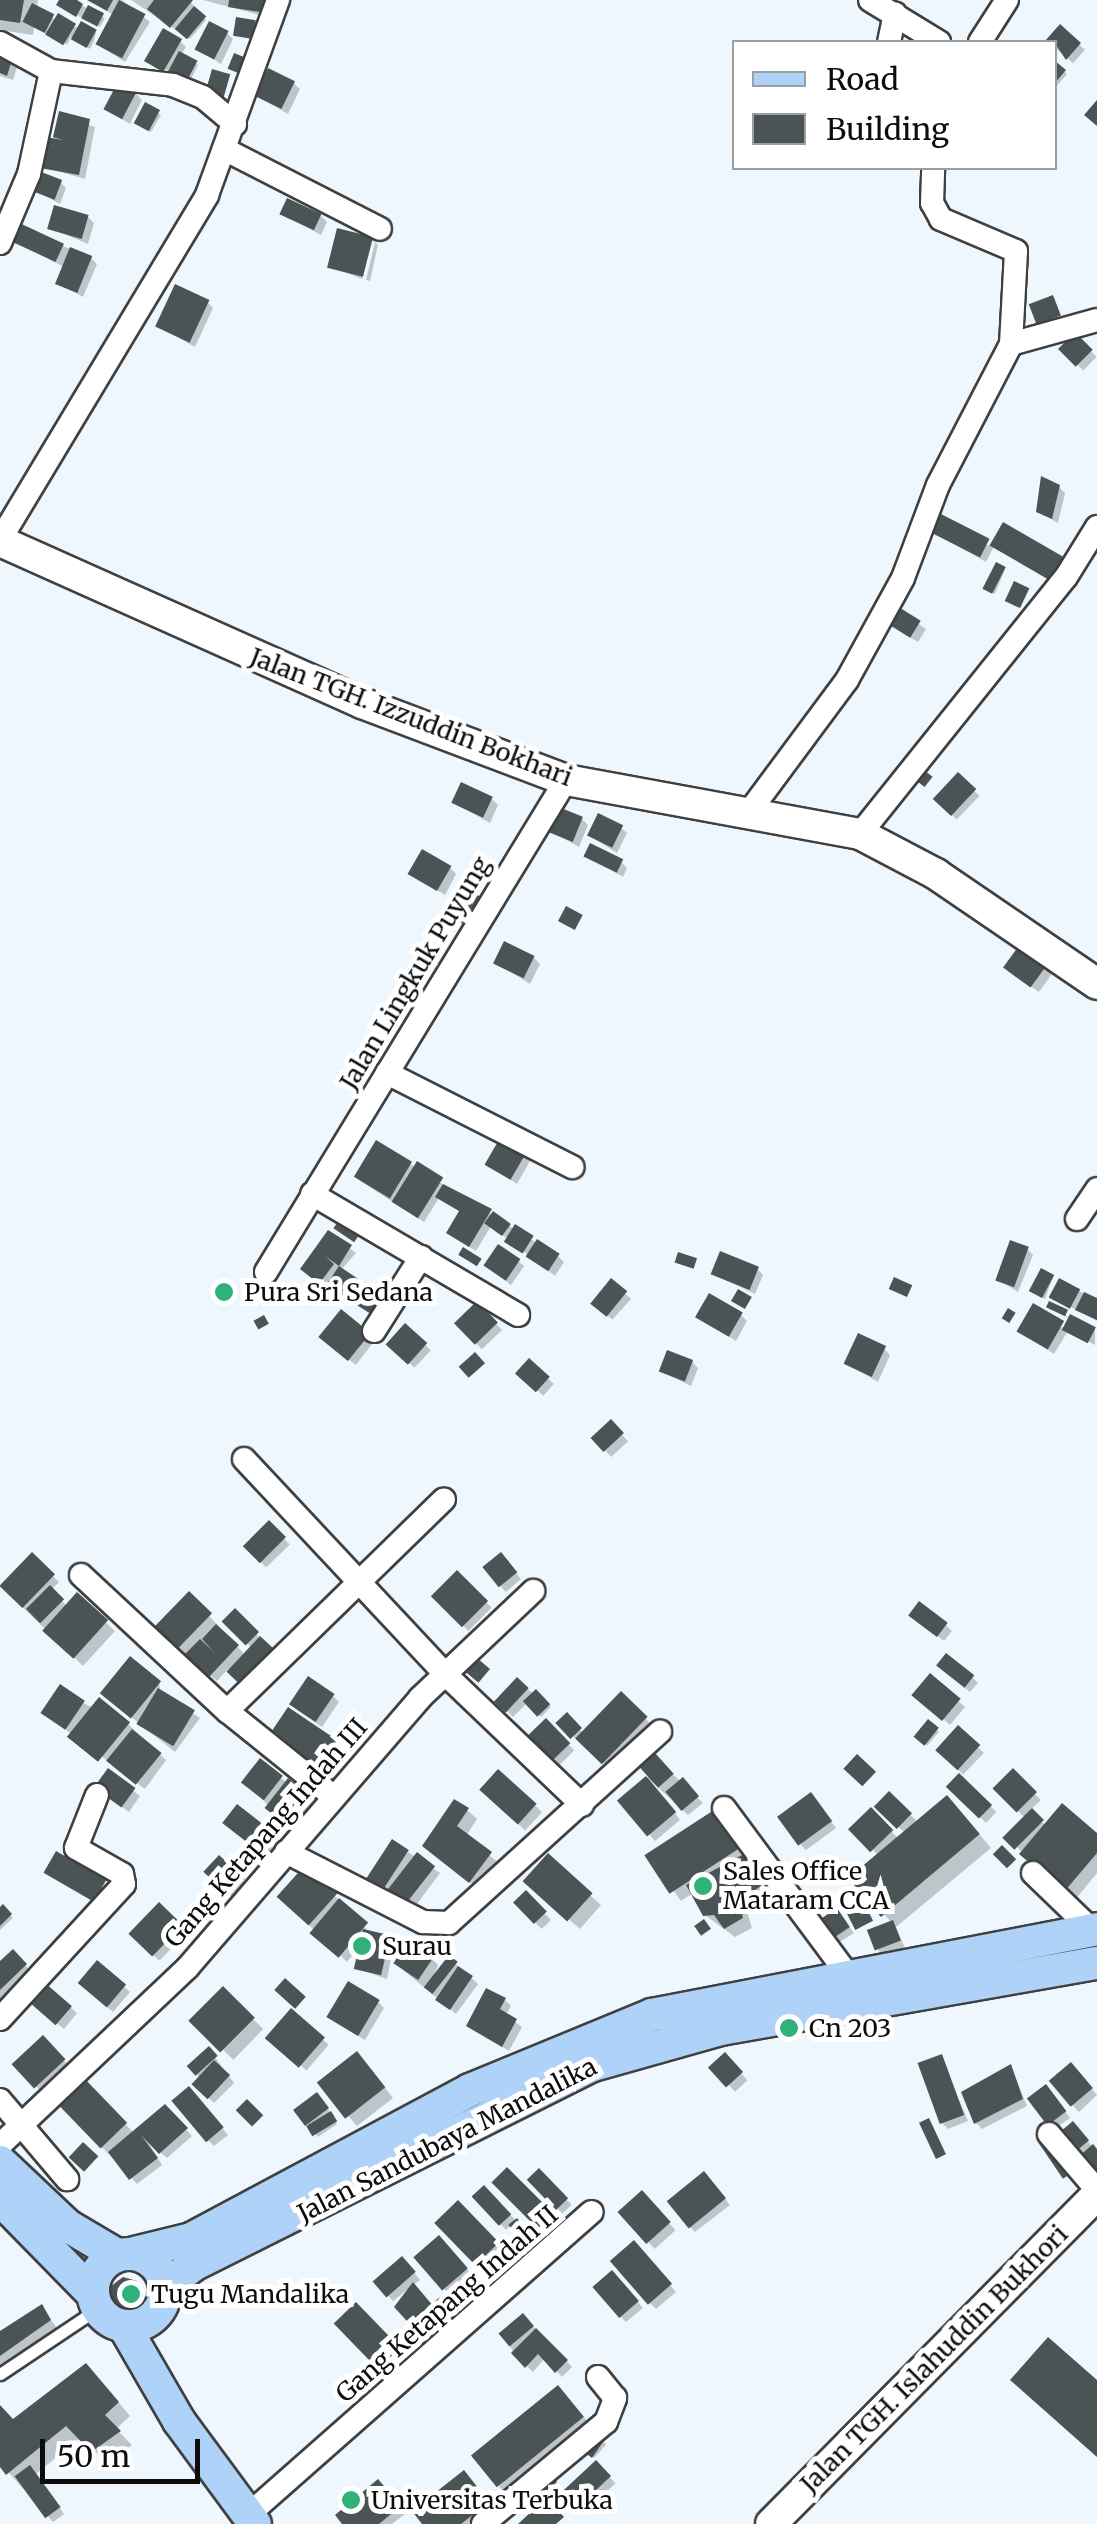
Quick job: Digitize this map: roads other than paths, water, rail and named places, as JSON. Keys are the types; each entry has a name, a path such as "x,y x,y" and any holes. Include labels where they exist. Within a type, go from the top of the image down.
{"main road":[{"path":"104,2310 94,2277 126,2254 191,2239 392,2129 568,2045 652,2016 860,1992 946,1954 1095,1929"},
{"name":"Jalan Sandubaya Mandalika","path":"166,2287 194,2265 593,2065 860,1992 1097,1964"},
{"path":"0,2162 68,2226 126,2254 149,2259 166,2287 154,2317 104,2310"},
{"path":"0,2199 104,2310 251,2519"}],"street":[{"path":"0,541 207,195 278,0"},
{"path":"870,0 935,40"},
{"path":"981,40 1008,0"},
{"path":"889,40 895,14"},
{"path":"0,42 51,71 173,85 204,97 234,124"},
{"path":"0,243 29,174 51,71"},
{"path":"224,149 380,229"},
{"path":"746,816 847,680 903,578 938,485 1011,344 1016,251 941,219 932,203 933,170"},
{"path":"1011,344 1097,320"},
{"name":"Jalan TGH. Izzuddin Bokhari","path":"0,541 362,704 566,780 860,834 936,874 1097,984"},
{"path":"860,834 1093,544"},
{"name":"Jalan Lingkuk Puyung","path":"266,1272 566,780"},
{"path":"386,1073 572,1167"},
{"path":"1077,1219 1097,1189"},
{"path":"312,1194 518,1315"},
{"path":"374,1332 421,1256"},
{"path":"244,1459 357,1584 582,1805"},
{"path":"228,1711 444,1499"},
{"path":"82,1575 228,1711 334,1797"},
{"name":"Gang Ketapang Indah III","path":"0,2146 188,1967 444,1673 533,1591"},
{"path":"286,1852 422,1922 442,1925 460,1917 660,1732"},
{"path":"0,2019 124,1884 122,1874 76,1848 96,1795"},
{"path":"724,1808 860,1992"},
{"path":"1033,1872 1095,1929"},
{"path":"0,2100 67,2179"},
{"path":"1049,2134 1097,2192"},
{"name":"Jalan TGH. Islahuddin Bukhori","path":"771,2524 1097,2192"},
{"name":"Gang Ketapang Indah II","path":"251,2519 592,2212"},
{"path":"483,2524 606,2422 615,2398 598,2377"}],"lane":[{"path":"0,2374 104,2310"}],"place":[{"name":"Pura Sri Sedana","path":"224,1292"},
{"name":"Sales Office Mataram CCA","path":"703,1886"},
{"name":"Surau","path":"362,1946"},
{"name":"Cn 203","path":"789,2028"},
{"name":"Tugu Mandalika","path":"131,2294"},
{"name":"Universitas Terbuka","path":"351,2500"}]}
